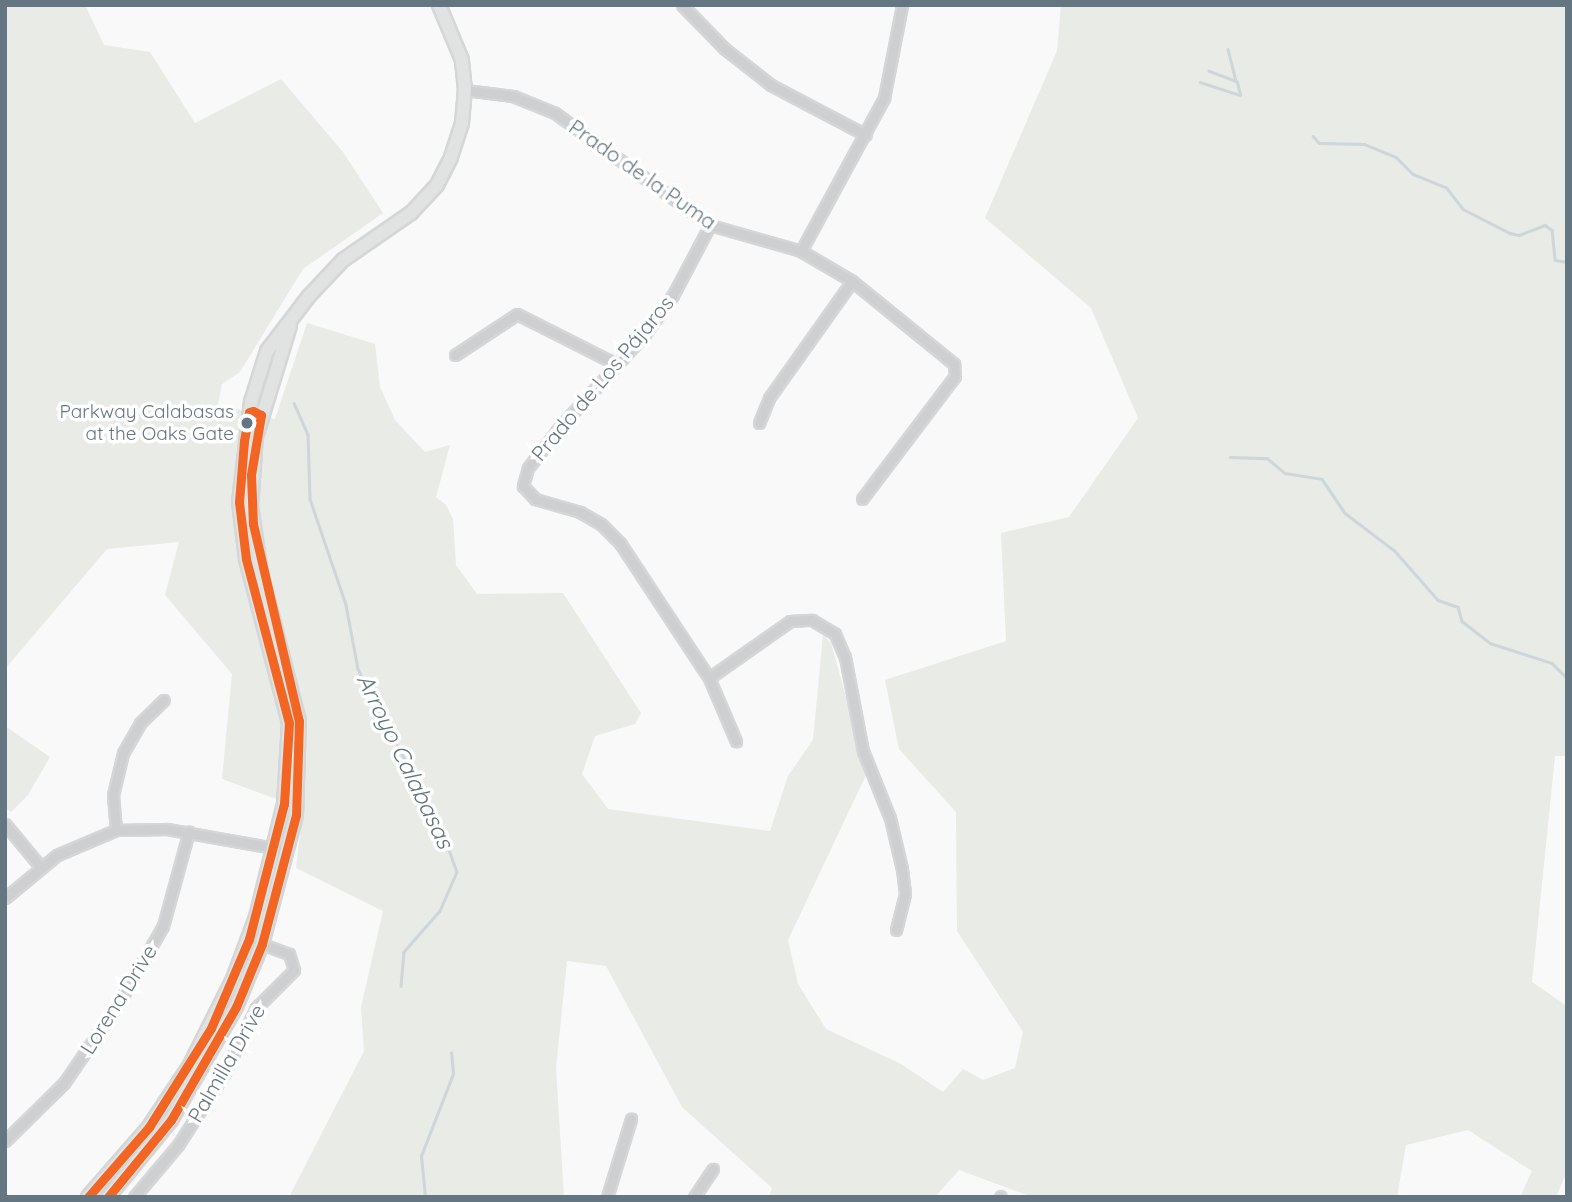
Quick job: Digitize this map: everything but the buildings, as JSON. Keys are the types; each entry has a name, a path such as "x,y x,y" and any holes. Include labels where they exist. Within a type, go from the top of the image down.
{"street":[{"path":"108,1197 171,1120 205,1067 262,944 288,850 300,770 299,721 253,524 251,475 260,372 267,351 343,260 411,213 437,185 463,123 465,90 459,50 439,5"},
{"path":"682,5 726,49 771,85 866,135"},
{"path":"801,251 866,135 894,64 902,5"},
{"name":"Prado de la Puma","path":"465,90 513,96 555,113 710,225 801,251 852,281 958,369 862,499"},
{"name":"Prado de Los Pájaros","path":"710,225 673,295 528,468 523,486 535,499 591,518 620,542 709,678 736,741"},
{"path":"759,423 769,398 852,281"},
{"path":"455,355 517,314 616,365"},
{"path":"88,1197 149,1127 190,1065 249,939 274,848 289,766 289,723 246,559 239,502 255,414 274,377 292,322"},
{"path":"260,372 274,377"},
{"path":"709,678 790,621 812,620 835,634 845,657 863,751 890,818 902,869 905,894 896,930"},
{"path":"116,830 113,795 123,753 140,723 164,699"},
{"path":"5,824 40,866"},
{"path":"5,898 40,866 82,841 116,830 189,831 288,850"},
{"name":"Lorena Drive","path":"5,1142 64,1083 120,1001 163,926 189,831"},
{"path":"249,939 262,944"},
{"name":"Palmilla Drive","path":"134,1197 178,1145 225,1072 256,1008 294,971 289,954 262,944"},
{"path":"607,1197 631,1119"},
{"path":"694,1197 713,1169"}],"shaded area":[{"path":"5,5 85,5 104,45 150,52 195,123 281,79 343,152 383,213 303,269 240,372 222,384 218,404 275,419 307,323 375,344 380,387 395,420 425,452 450,445 436,497 446,505 453,519 456,565 477,594 563,593 641,713 635,724 595,736 582,774 608,809 770,831 788,776 813,740 823,635 831,643 867,773 788,940 798,984 826,1029 901,1064 943,1092 963,1069 983,1080 1015,1068 1023,1032 957,931 956,812 899,749 885,680 1006,641 1001,533 1069,517 1138,418 1091,308 985,218 1057,51 1061,5 1567,5 1567,756 1555,756 1532,982 1567,1006 1567,1172 1556,1197 1520,1197 1532,1171 1468,1130 1406,1145 1397,1197 1032,1197 959,1170 935,1197 769,1197 772,1188 682,1107 606,966 567,961 556,1068 564,1197 289,1197 364,1051 361,1007 383,911 296,868 303,809 222,779 232,674 165,595 179,542 107,549 5,669"},
{"path":"5,726 50,757 28,795 11,812 5,808"}],"waterway":[{"path":"1228,49 1236,80"},
{"path":"1200,82 1240,95 1237,82 1209,71"},
{"path":"1313,136 1319,143 1364,144 1396,157 1413,174 1446,187 1463,209 1510,233 1519,235 1545,225 1552,230 1555,260 1567,262"},
{"name":"Arroyo Calabasas","path":"294,403 308,434 310,499 346,605 358,669 443,833 457,872 440,911 404,952 401,986"},
{"path":"1230,457 1267,458 1285,473 1322,479 1345,513 1395,551 1438,600 1458,607 1462,621 1490,643 1552,663 1567,678"},
{"name":"Arroyo Calabasas","path":"425,1197 421,1156 453,1074 451,1053"}],"transit line":[{"path":"88,1197 149,1127 211,1028 249,939 284,804 289,723 246,559 239,502 244,441 249,412 253,411 261,415 251,475 253,524 299,721 296,815 262,944 236,1007 171,1120 108,1197"}],"place":[{"name":"Parkway Calabasas at the Oaks Gate","path":"247,423"}]}
